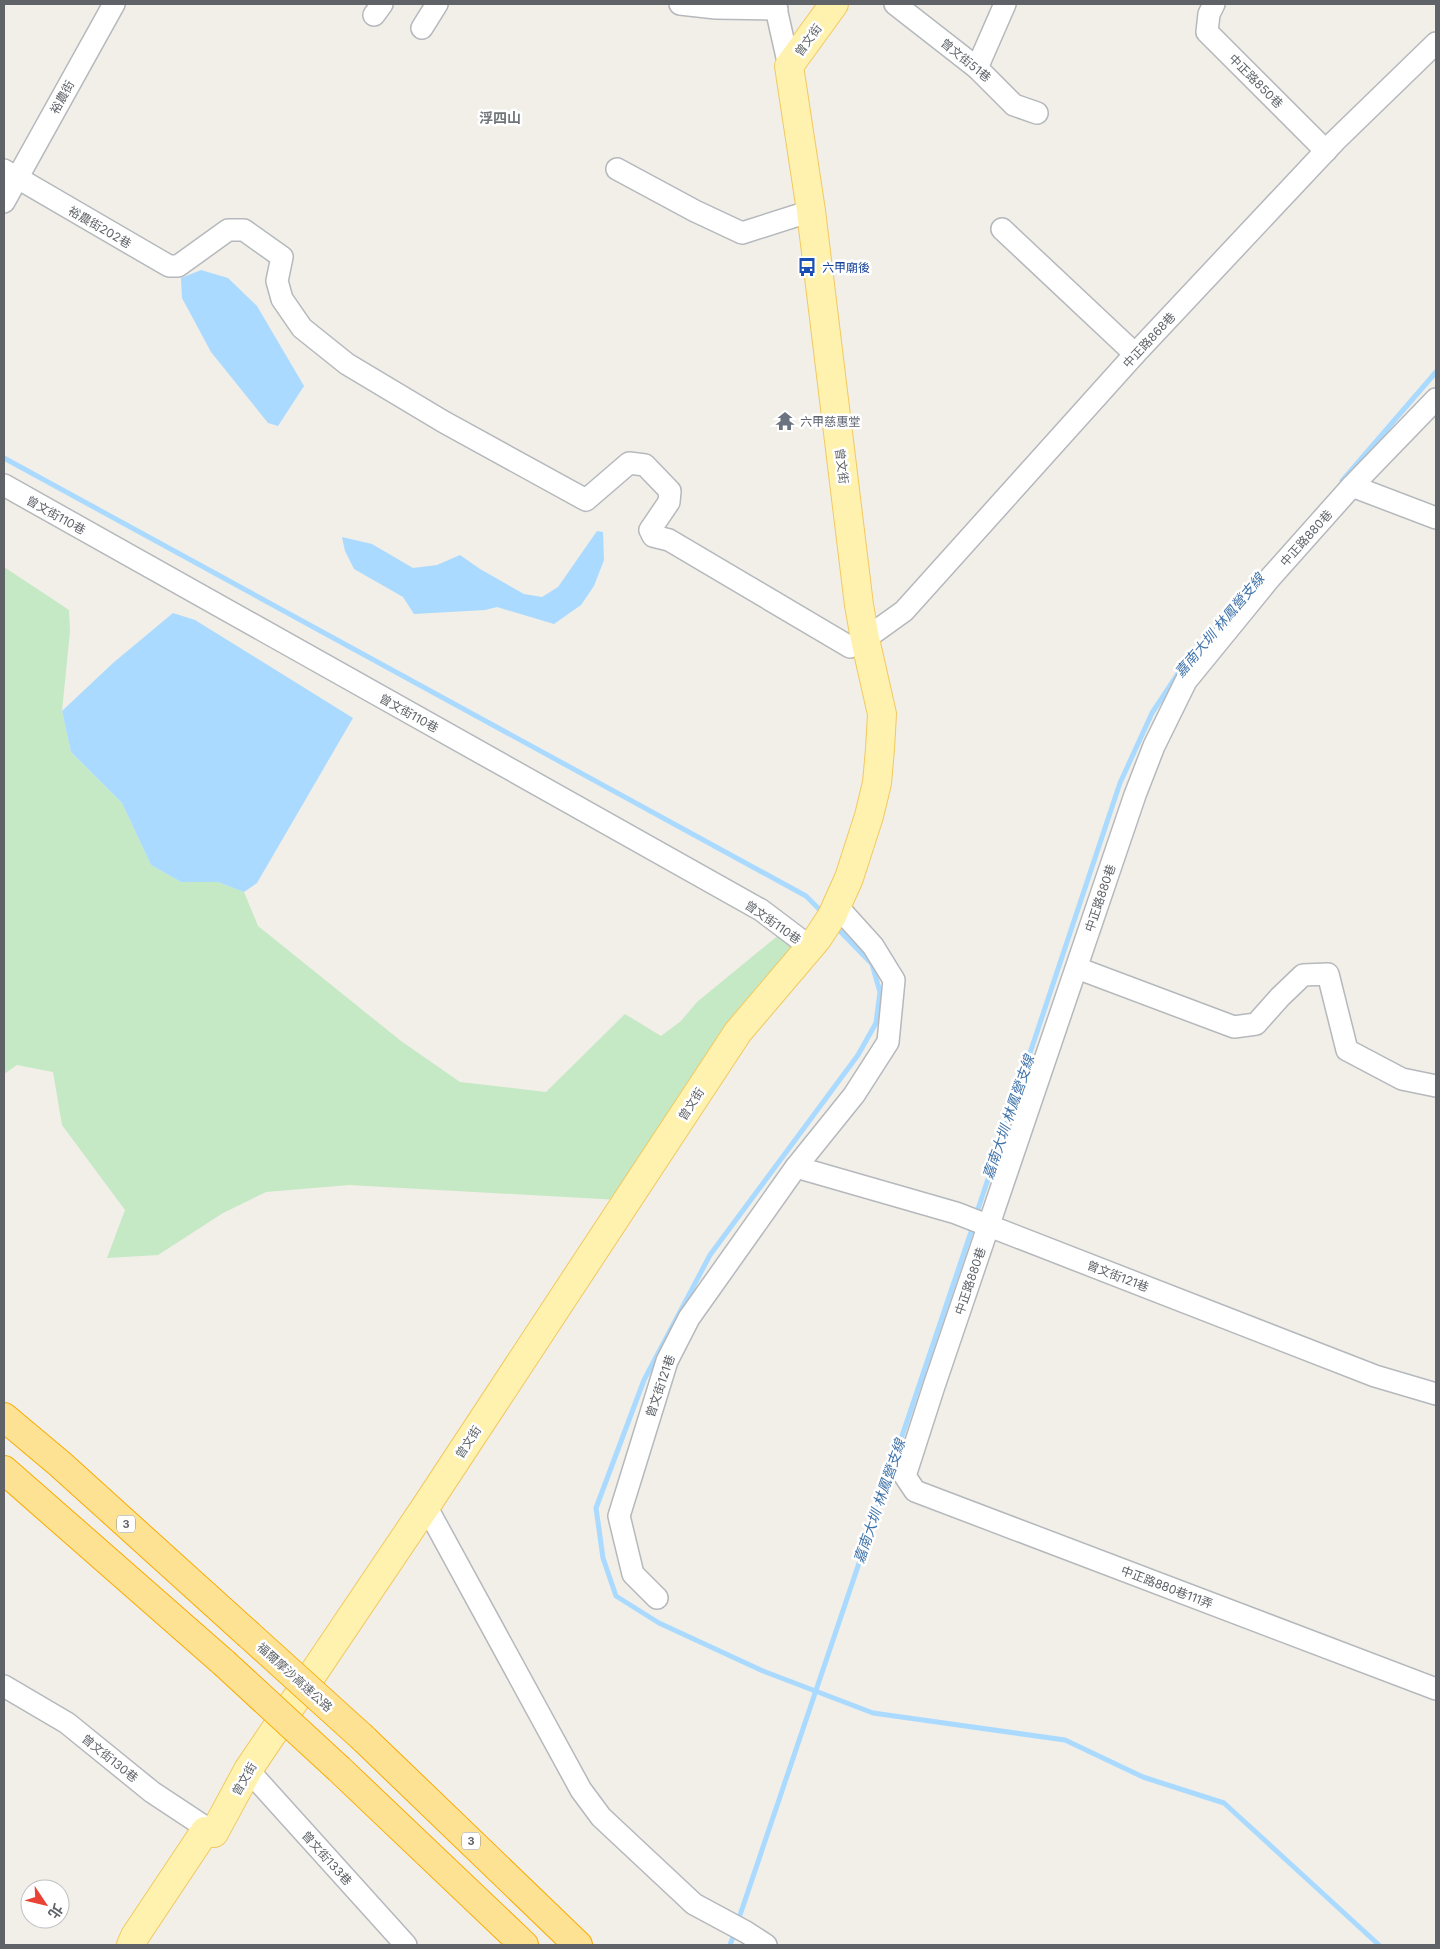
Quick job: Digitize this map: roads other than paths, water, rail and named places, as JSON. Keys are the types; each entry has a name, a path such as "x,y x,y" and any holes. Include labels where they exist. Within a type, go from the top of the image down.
{"highway":[{"name":"福爾摩沙高速公路","path":"4,1417 60,1464 363,1738 578,1945"},
{"path":"4,1470 224,1663 339,1769 524,1945"}],"main road":[{"name":"曾文街","path":"131,1945 135,1936 205,1831 214,1833 248,1770 426,1506 738,1032 814,944 832,916 849,878 869,816 877,783 882,714 865,639 811,211 789,66 834,4"}],"street":[{"name":"裕農街","path":"4,202 10,174 114,4"},
{"path":"422,28 437,4"},
{"path":"680,4 716,8 776,6 789,66"},
{"name":"曾文街51巷","path":"895,4 977,68 1014,105 1037,114"},
{"path":"977,68 1004,4"},
{"name":"中正路850巷","path":"1214,4 1209,14 1207,32 1326,151"},
{"name":"中正路868巷","path":"865,639 904,611 1135,354 1326,151 1436,43"},
{"path":"617,169 742,234 811,211"},
{"name":"裕農街202巷","path":"10,174 169,266 178,266 228,230 244,230 282,257 277,280 282,299 302,328 347,364 444,422 586,500 628,463 645,465 670,491 669,502 650,530 653,536 669,540 850,647 865,639"},
{"path":"1002,229 1135,354"},
{"name":"中正路880巷","path":"906,1476 984,1224 1077,968 1141,779 1154,746 1186,680 1270,578 1352,486 1436,399"},
{"name":"曾文街110巷","path":"4,485 762,910 814,944"},
{"path":"1352,486 1436,518"},
{"name":"曾文街121巷","path":"657,1598 633,1574 620,1516 667,1361 688,1318 796,1167 854,1095 888,1042 894,980 873,946 836,905"},
{"path":"1077,968 1234,1028 1256,1024 1303,975 1328,974 1347,1050 1402,1079 1436,1086"},
{"name":"曾文街121巷","path":"796,1167 956,1213 1375,1376 1436,1394"},
{"name":"中正路880巷111弄","path":"906,1476 915,1491 1436,1689"},
{"path":"426,1506 581,1790 601,1817 694,1904 766,1945"},
{"name":"曾文街130巷","path":"4,1686 67,1723 152,1792 214,1833"},
{"name":"曾文街133巷","path":"248,1770 406,1945"}],"water":[{"path":"201,270 228,278 257,306 304,386 278,426 268,423 211,352 182,298 181,278"},
{"path":"597,531 603,532 604,560 594,586 581,605 554,624 497,607 485,610 414,614 403,597 354,569 345,551 342,537 372,544 413,568 437,565 460,555 480,569 524,594 542,597 558,587"},
{"path":"173,613 195,620 353,718 257,883 244,892 218,882 181,882 151,865 122,803 71,752 62,711 113,663"}],"waterway":[{"name":"嘉南大圳 林鳳營支線","path":"1342,481 1436,372"},
{"path":"4,458 806,896 824,914"},
{"name":"嘉南大圳 林鳳營支線","path":"976,1215 1120,783 1152,713 1187,660 1225,616"},
{"path":"835,926 872,964 880,992 876,1023 858,1055 710,1255 644,1380 596,1508 603,1558 616,1596 659,1623 763,1671 873,1713 1065,1740 1143,1777 1224,1803 1379,1945"},
{"name":"嘉南大圳 林鳳營支線","path":"738,1921 973,1226"},
{"name":"嘉南大圳 林鳳營支線","path":"730,1945 735,1932"}],"place":[{"name":"六甲廟後","path":"807,267"},
{"name":"六甲慈惠堂","path":"785,421"}],"district":[{"name":"浮四山","path":"500,117"}]}
